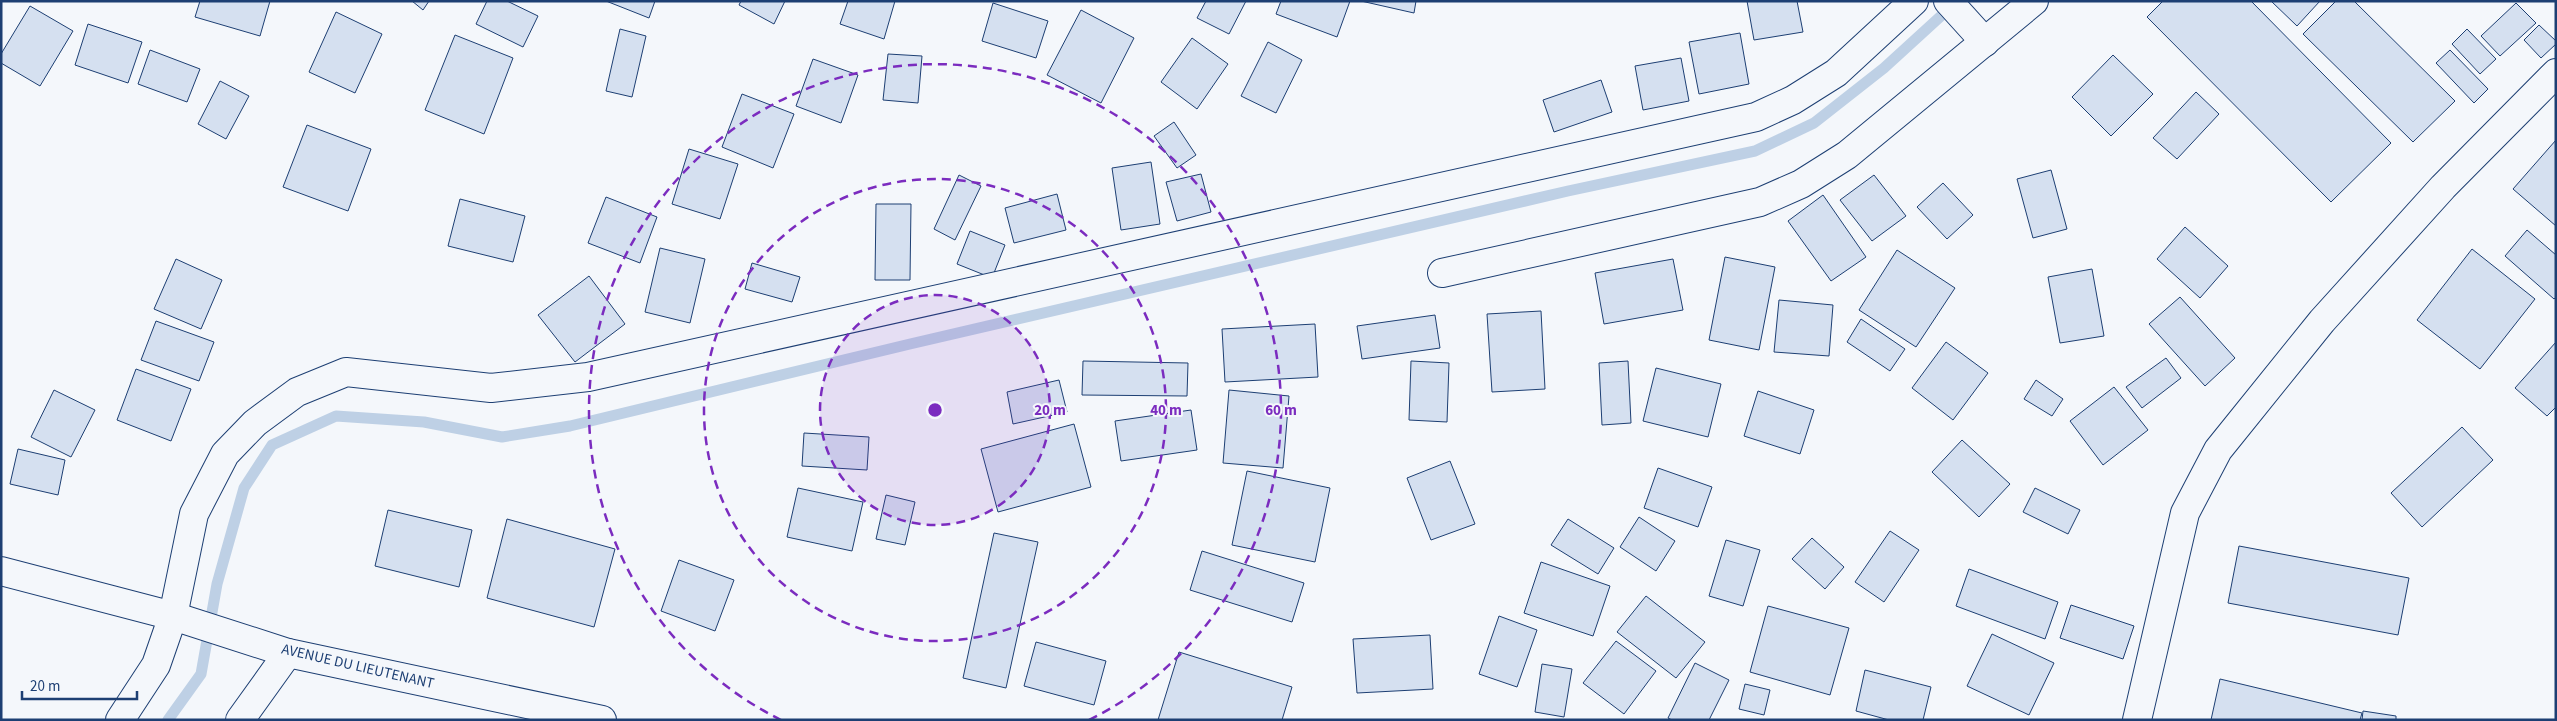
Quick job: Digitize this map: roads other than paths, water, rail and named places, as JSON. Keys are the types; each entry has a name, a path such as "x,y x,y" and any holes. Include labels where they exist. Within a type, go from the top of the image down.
{"street":[{"path":"120,720 156,665 173,616 194,514 225,454 255,423 296,392 346,372 491,388 588,377 1756,117 1794,100 1836,73 1914,1"},
{"path":"1948,1 1985,42"},
{"path":"1442,274 1760,202 1801,184 1847,155 2034,1"},
{"path":"2137,720 2185,513 2218,450 2322,321 2443,187 2556,73"},
{"name":"AVENUE DU LIEUTENANT","path":"1,571 173,616 263,643 288,653 602,720"},
{"path":"240,720 288,653"}],"waterway":[{"path":"168,720 201,674 217,584 244,488 272,445 336,416 424,422 502,437 570,426 910,344 1568,191 1755,151 1814,123 1884,68 1953,5"}]}
